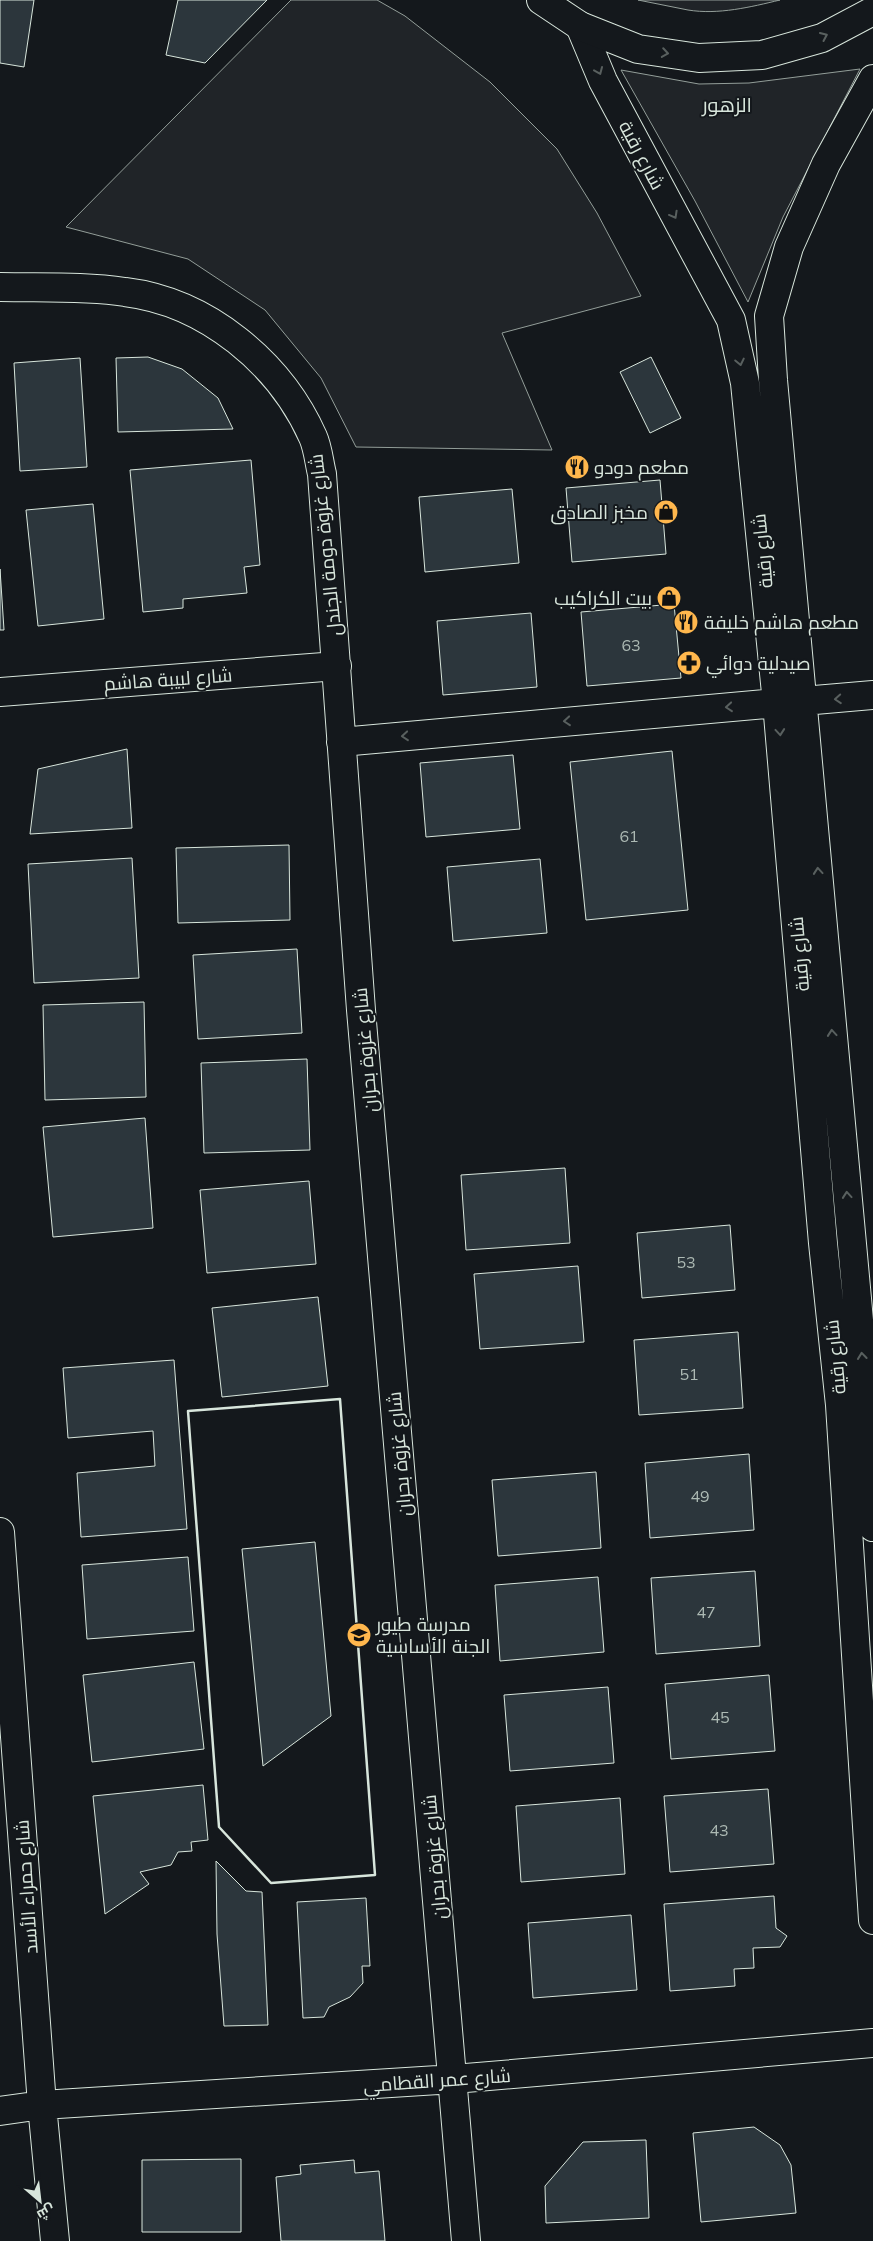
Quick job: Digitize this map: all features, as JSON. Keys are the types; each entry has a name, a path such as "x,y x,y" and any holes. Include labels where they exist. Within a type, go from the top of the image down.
{"street":[{"path":"541,0 580,26 638,49 700,58 762,55 822,38 873,11"},
{"name":"شارع رقية","path":"580,26 603,81 731,320 745,383 790,702 870,1408 873,1527"},
{"name":"شارع رقية","path":"873,79 826,164 789,247 769,316 790,702 822,1223 840,1405 873,1920"},
{"name":"شارع غزوة دومة الجندل","path":"0,287 126,292 170,303 206,317 257,357 290,397 314,438 322,474 336,666"},
{"name":"شارع لبيبة هاشم","path":"0,692 336,666"},
{"name":"شارع غزوة بحران","path":"336,666 361,1010 454,2080 466,2241"},
{"path":"341,742 873,695"},
{"name":"شارع حمراء الأسد","path":"0,1532 42,2105 55,2241"},
{"name":"شارع عمر القطامي","path":"0,2111 42,2105 454,2080 873,2043"}],"shaded area":[{"path":"291,0 377,0 405,16 490,82 557,149 597,213 641,296 502,333 552,450 356,447 321,378 265,310 188,259 66,227"},
{"path":"638,0 780,0 746,8 711,12 688,10"},
{"path":"860,69 783,217 748,302 695,201 621,70 699,84 749,83"}],"building":[{"path":"0,0 34,0 24,67 0,63"},
{"path":"178,0 267,0 205,63 166,55"},
{"path":"148,357 182,369 218,398 233,429 118,432 116,358"},
{"path":"651,357 681,418 650,433 620,372"},
{"path":"80,358 87,467 20,471 14,363"},
{"path":"251,460 260,565 244,567 247,593 183,599 183,608 143,612 130,470"},
{"path":"660,480 666,554 572,562 566,488"},
{"path":"512,489 519,563 425,572 419,497"},
{"path":"93,504 104,619 38,626 26,510"},
{"path":"0,569 4,630 0,630"},
{"path":"674,604 681,678 587,686 581,612"},
{"path":"531,613 537,687 443,695 437,621"},
{"path":"127,749 132,828 30,834 38,769"},
{"path":"672,751 688,910 586,920 570,762"},
{"path":"513,755 520,829 426,837 420,763"},
{"path":"289,845 290,920 178,923 176,848"},
{"path":"132,858 139,978 34,983 28,864"},
{"path":"540,859 547,933 453,941 447,867"},
{"path":"297,949 302,1033 198,1039 193,955"},
{"path":"144,1002 146,1097 45,1100 43,1005"},
{"path":"307,1059 310,1150 204,1153 201,1063"},
{"path":"145,1118 153,1228 53,1237 43,1127"},
{"path":"565,1168 570,1243 466,1250 461,1175"},
{"path":"309,1181 316,1264 207,1273 200,1190"},
{"path":"730,1225 735,1290 642,1298 637,1233"},
{"path":"578,1266 584,1342 480,1349 474,1274"},
{"path":"318,1297 328,1386 222,1397 212,1308"},
{"path":"738,1332 743,1408 639,1415 634,1340"},
{"path":"174,1360 187,1529 81,1537 77,1473 155,1466 153,1431 68,1438 63,1368"},
{"path":"749,1454 754,1530 650,1538 645,1463"},
{"path":"596,1472 601,1548 498,1556 492,1480"},
{"path":"315,1542 331,1716 263,1766 242,1549"},
{"path":"188,1557 194,1631 87,1639 82,1565"},
{"path":"755,1571 760,1646 656,1654 651,1578"},
{"path":"598,1577 604,1652 500,1661 495,1585"},
{"path":"194,1662 204,1749 92,1762 83,1675"},
{"path":"769,1675 775,1751 671,1759 665,1684"},
{"path":"608,1687 614,1763 510,1771 504,1695"},
{"path":"203,1785 208,1840 191,1842 192,1851 178,1852 171,1865 140,1872 149,1884 105,1914 93,1796"},
{"path":"768,1789 774,1864 670,1872 664,1796"},
{"path":"620,1798 625,1874 521,1882 516,1806"},
{"path":"216,1861 246,1891 262,1892 268,2025 224,2026 217,1934"},
{"path":"774,1896 776,1928 787,1936 780,1947 753,1948 754,1968 734,1969 735,1986 670,1991 664,1904"},
{"path":"366,1898 370,1966 362,1966 363,1983 350,1997 329,2007 324,2017 303,2018 297,1902"},
{"path":"631,1915 637,1990 533,1998 528,1923"},
{"path":"754,2127 780,2145 791,2165 796,2213 701,2222 693,2133"},
{"path":"646,2140 649,2218 546,2223 545,2186 583,2142"},
{"path":"241,2159 241,2232 142,2232 142,2160"},
{"path":"354,2160 355,2173 379,2171 385,2241 281,2241 276,2177 301,2174 300,2165"}],"wall":[{"path":"340,1399 375,1875 271,1883 219,1827 188,1411 340,1399"}],"place":[{"name":"مطعم دودو","path":"577,467"},
{"name":"مخبز الصادق","path":"666,512"},
{"name":"بيت الكراكيب","path":"669,598"},
{"name":"مطعم هاشم خليفة","path":"686,622"},
{"name":"صيدلية دوائي","path":"689,663"},
{"name":"مدرسة طيور الجنة الأساسية","path":"359,1635"}],"district":[{"name":"الزهور","path":"727,104"}]}
